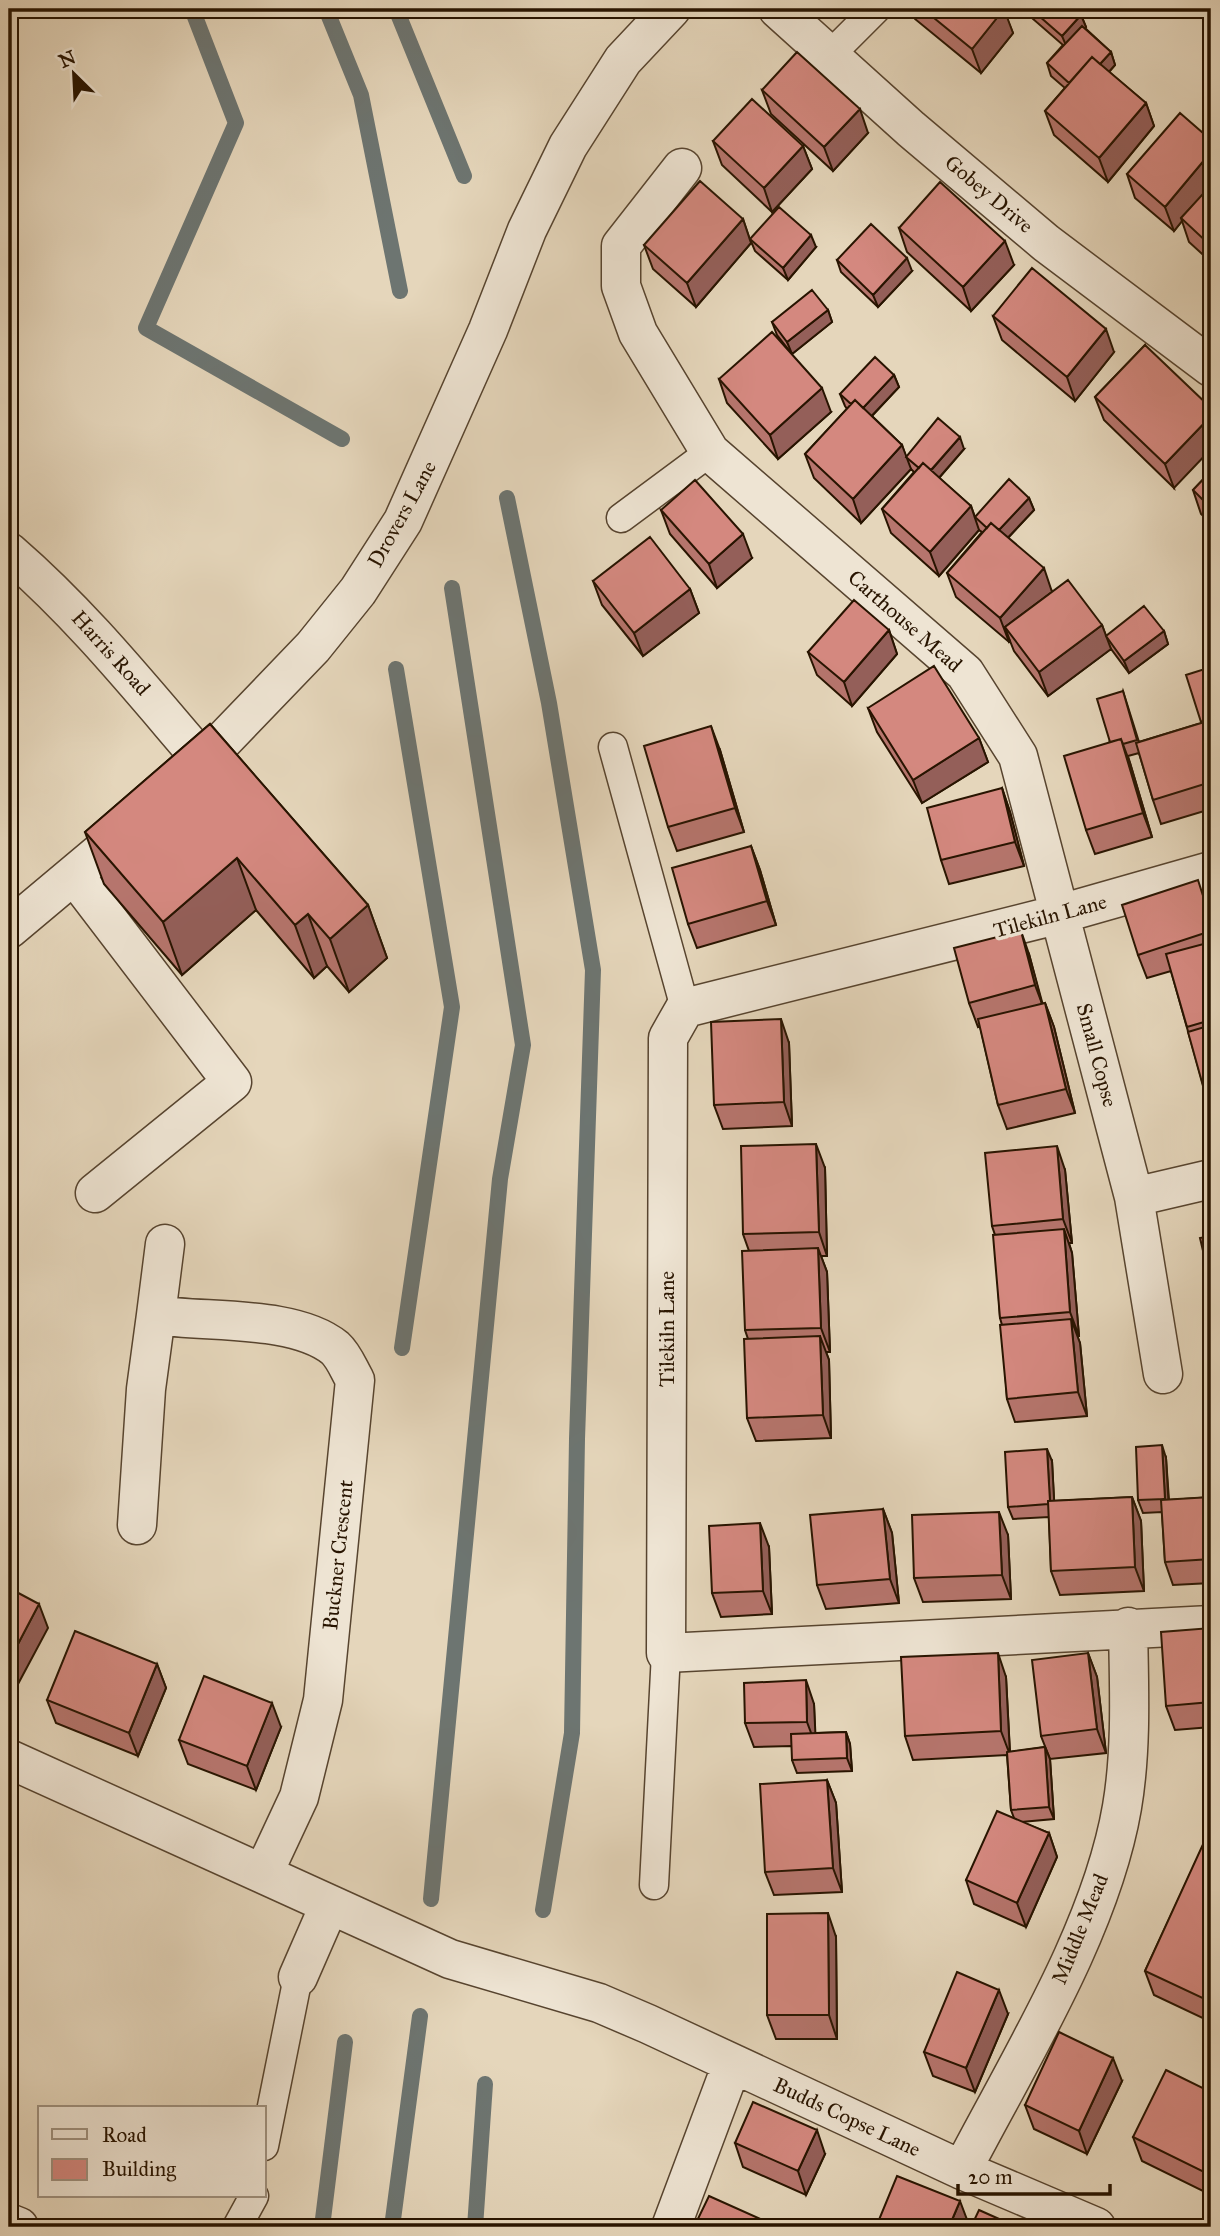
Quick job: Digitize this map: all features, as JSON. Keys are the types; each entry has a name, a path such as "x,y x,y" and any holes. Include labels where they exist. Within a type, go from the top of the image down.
{"street":[{"name":"Drovers Lane","path":"9,929 204,762 313,647 358,591 403,521 488,330 527,230 568,146 623,60 671,9"},
{"name":"Gobey Drive","path":"778,9 1046,243 1211,367"},
{"name":"Carthouse Mead","path":"682,168 621,246 621,286 638,333 710,452 965,673 1018,756 1060,914"},
{"name":"Harris Road","path":"9,552 58,594 112,651 204,762"},
{"name":"Tilekiln Lane","path":"666,1653 668,1038 685,1009 1060,914 1211,871"},
{"path":"74,875 232,1082 95,1193"},
{"name":"Small Copse","path":"1060,914 1134,1197 1163,1374"},
{"path":"1134,1197 1211,1179"},
{"path":"137,1525 146,1389 165,1244"},
{"name":"Buckner Crescent","path":"156,1315 187,1320 235,1320 313,1335 337,1350 355,1380 323,1700 299,1797 263,1874"},
{"path":"666,1653 1128,1627 1211,1625"},
{"name":"Middle Mead","path":"962,2170 1059,1983 1098,1894 1122,1807 1129,1711 1128,1627"},
{"path":"9,1759 263,1874"},
{"name":"Budds Copse Lane","path":"263,1874 450,1959 599,2003 962,2170 1096,2227"},
{"path":"298,1977 329,1906"},
{"path":"671,2227 732,2064"},
{"path":"9,2223 19,2227"}],"lane":[{"path":"829,56 876,9"},
{"path":"621,518 710,452"},
{"path":"613,747 685,1009"},
{"name":"Tilekiln Lane","path":"654,1885 666,1653"},
{"path":"266,2136 298,1977"},
{"path":"237,2227 253,2198"}],"building":[{"path":"923,9 1004,9 972,49"},
{"path":"1031,9 1074,9 1081,15 1062,36"},
{"path":"1082,26 1111,52 1100,64 1092,57 1069,83 1047,63"},
{"path":"797,52 860,109 824,147 762,90"},
{"path":"1092,57 1146,103 1099,158 1045,111"},
{"path":"752,99 803,146 764,188 713,141"},
{"path":"1180,113 1211,140 1211,152 1165,207 1127,174"},
{"path":"700,181 743,219 687,283 644,245"},
{"path":"940,182 1005,241 963,287 899,228"},
{"path":"1211,185 1211,246 1181,218"},
{"path":"779,207 811,235 783,268 750,239"},
{"path":"871,224 907,258 873,295 837,260"},
{"path":"1032,268 1106,329 1067,377 993,316"},
{"path":"812,290 828,310 787,342 772,322"},
{"path":"772,332 822,388 770,435 719,379"},
{"path":"1145,345 1211,408 1211,416 1165,464 1095,397"},
{"path":"875,357 894,375 863,408 855,400 851,404 840,394"},
{"path":"855,400 902,445 853,499 805,454"},
{"path":"938,418 960,437 931,470 923,463 919,468 906,457"},
{"path":"923,463 971,506 930,552 882,509"},
{"path":"1211,471 1211,508 1193,490"},
{"path":"1009,479 1029,498 999,530 991,523 987,528 975,517"},
{"path":"695,480 743,534 709,564 661,510"},
{"path":"991,523 1044,568 1000,618 947,573"},
{"path":"650,537 690,589 634,633 593,581"},
{"path":"1068,580 1102,625 1039,672 1005,627"},
{"path":"854,600 889,630 844,682 808,652"},
{"path":"1144,606 1164,631 1124,661 1106,636"},
{"path":"934,666 979,738 913,780 868,708"},
{"path":"1211,667 1211,719 1201,722 1186,675"},
{"path":"1123,691 1137,740 1123,744 1121,739 1110,742 1097,699"},
{"path":"1211,720 1211,782 1153,800 1136,743"},
{"path":"210,724 368,905 330,939 308,914 295,925 237,858 163,922 85,832"},
{"path":"711,726 735,808 668,827 644,746"},
{"path":"1121,739 1143,813 1086,830 1064,756"},
{"path":"1002,788 1015,842 941,860 927,808"},
{"path":"751,846 767,901 688,924 672,868"},
{"path":"1198,880 1211,921 1211,931 1138,955 1122,905"},
{"path":"1021,931 1035,985 969,1003 954,948"},
{"path":"1211,942 1211,1020 1187,1027 1166,954"},
{"path":"1045,1003 1066,1089 998,1105 978,1019"},
{"path":"781,1019 784,1102 714,1105 711,1022"},
{"path":"1211,1025 1211,1103 1208,1104 1188,1032"},
{"path":"816,1144 819,1232 743,1234 741,1146"},
{"path":"1057,1146 1063,1219 992,1226 985,1153"},
{"path":"1064,1229 1070,1312 1000,1318 993,1235"},
{"path":"1211,1236 1211,1285 1200,1238"},
{"path":"818,1248 821,1328 745,1330 742,1251"},
{"path":"1071,1319 1078,1392 1007,1399 1000,1325"},
{"path":"820,1336 823,1415 747,1418 744,1339"},
{"path":"1162,1445 1165,1499 1138,1500 1136,1447"},
{"path":"1047,1449 1048,1504 1008,1507 1005,1452"},
{"path":"1132,1497 1135,1567 1051,1571 1048,1501"},
{"path":"1211,1497 1211,1559 1165,1562 1161,1500"},
{"path":"883,1509 890,1579 817,1585 810,1515"},
{"path":"999,1512 1002,1575 914,1578 912,1515"},
{"path":"760,1523 763,1591 712,1593 709,1526"},
{"path":"9,1588 39,1604 9,1661"},
{"path":"1211,1628 1211,1702 1166,1706 1161,1632"},
{"path":"75,1631 157,1664 129,1733 47,1700"},
{"path":"998,1653 1001,1731 905,1736 901,1657"},
{"path":"1088,1653 1097,1729 1041,1736 1032,1660"},
{"path":"204,1676 272,1703 247,1766 179,1740"},
{"path":"806,1680 807,1722 745,1723 744,1683"},
{"path":"846,1732 847,1758 792,1760 791,1734"},
{"path":"1045,1747 1049,1807 1011,1810 1007,1752"},
{"path":"827,1780 833,1868 765,1872 760,1784"},
{"path":"997,1811 1049,1833 1017,1903 966,1880"},
{"path":"1211,1829 1211,2002 1145,1971"},
{"path":"828,1913 829,2015 767,2015 767,1914"},
{"path":"957,1972 999,1990 966,2068 924,2052"},
{"path":"1059,2032 1113,2058 1079,2131 1025,2105"},
{"path":"1166,2070 1211,2092 1211,2168 1208,2174 1133,2137"},
{"path":"753,2102 817,2130 798,2171 735,2143"},
{"path":"897,2176 960,2201 949,2227 876,2227"},
{"path":"709,2196 776,2226 776,2227 694,2227"},
{"path":"979,2210 1017,2227 971,2227"}],"waterway":[{"path":"192,9 236,123 146,328 342,439"},
{"path":"326,9 361,95 400,291"},
{"path":"396,9 464,176"},
{"path":"507,498 549,703 593,970 577,1439 572,1733 543,1910"},
{"path":"431,1899 500,1179 523,1045 452,588"},
{"path":"396,669 452,1007 402,1348"},
{"path":"392,2227 420,2016"},
{"path":"322,2227 345,2042"},
{"path":"475,2227 485,2084"}]}
